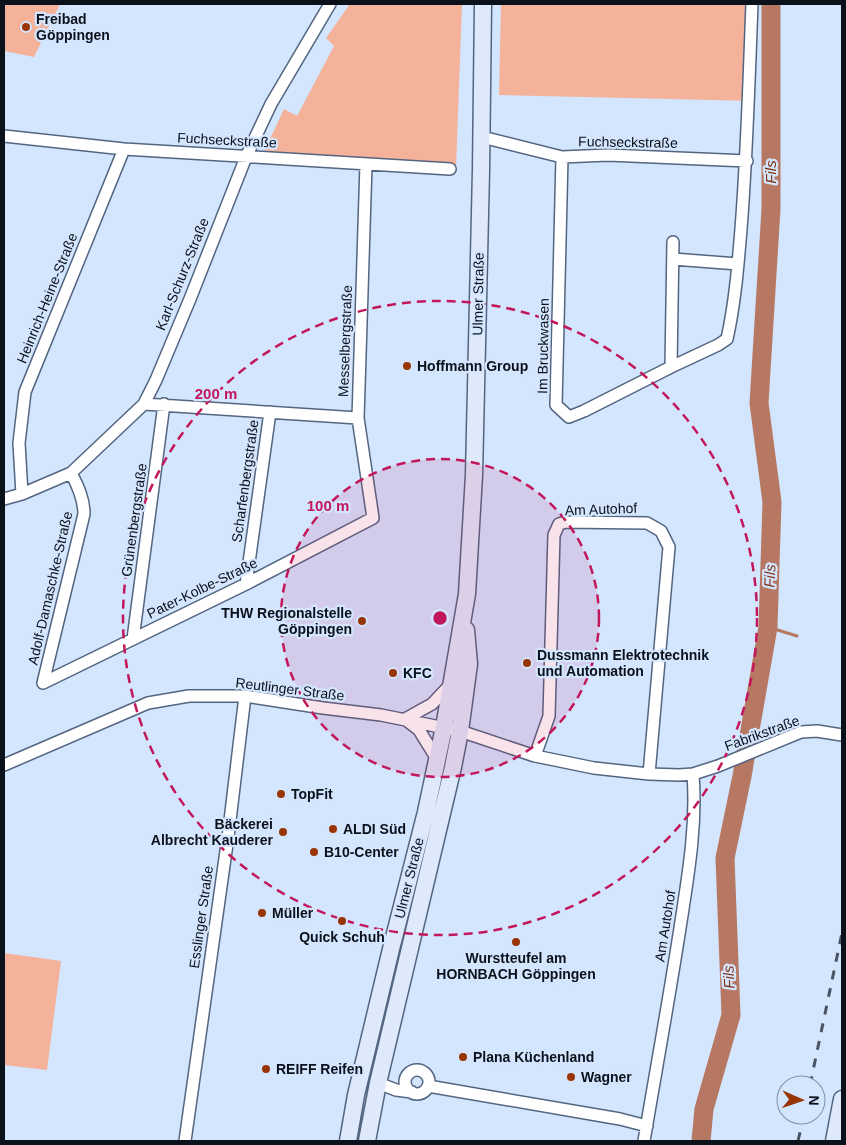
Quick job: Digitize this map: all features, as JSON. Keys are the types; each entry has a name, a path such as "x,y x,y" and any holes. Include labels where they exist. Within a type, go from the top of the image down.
{"main road":[{"name":"Ulmer Straße","path":"348,1141 356,1095 426,812 465,613 474,475 482,137 483,4"},
{"name":"Ulmer Straße","path":"367,1141 378,1083 434,851 460,730 469,664 465,613"},
{"path":"834,1141 842,1099"}],"street":[{"name":"Karl-Schurz-Straße","path":"4,499 22,494 71,472 144,404 190,299 246,157 271,104 330,4"},
{"name":"Im Bruckwasen","path":"562,158 556,406 569,417 727,339 738,264 747,160 752,4"},
{"name":"Fuchseckstraße","path":"482,137 562,158 608,155 747,160"},
{"name":"Fuchseckstraße","path":"5,140 450,169"},
{"name":"Heinrich-Heine-Straße","path":"22,494 19,443 25,392 124,149"},
{"name":"Messelbergstraße","path":"366,164 358,418 373,518"},
{"path":"671,367 673,242"},
{"path":"673,259 738,264"},
{"path":"144,404 358,418"},
{"name":"Grünenbergstraße","path":"133,639 164,404"},
{"name":"Scharfenbergstraße","path":"246,584 270,412"},
{"name":"Adolf-Damaschke-Straße","path":"43,683 84,514 84,505 79,488 71,472"},
{"name":"Pater-Kolbe-Straße","path":"43,683 246,584 373,518"},
{"name":"Am Autohof","path":"535,756 549,716 554,536 559,524 566,522 647,523 661,531 669,547 649,774"},
{"path":"437,759 419,730 405,719 432,704 450,685"},
{"name":"Reutlinger Straße","path":"4,764 148,703 189,696 245,696 405,719 444,727"},
{"name":"Esslinger Straße","path":"185,1141 228,836 245,696"},
{"path":"444,727 460,730 535,756 594,768 649,774 694,774"},
{"name":"Fabrikstraße","path":"694,774 802,732 817,731 842,735"},
{"name":"Am Autohof","path":"644,1141 693,837 696,800 694,774"},
{"path":"378,1083 396,1090 412,1092 422,1093 428,1086 429,1080 422,1071 412,1071 406,1079 406,1084 412,1092"},
{"path":"428,1086 620,1119 647,1126"}],"shaded area":[{"name":"Freibad Göppingen","path":"4,4 60,4 34,57 4,51"},
{"path":"350,4 462,4 456,168 262,156 284,109 297,116 334,46 326,38"},
{"path":"501,4 755,4 755,101 499,95"},
{"path":"4,953 61,961 47,1070 4,1065"}],"waterway":[{"name":"Fils","path":"701,1141 704,1109 731,1015 725,858 742,776 768,627 772,502 759,403 771,209 771,4"},
{"path":"768,627 797,636"}],"railway":[{"path":"812,1075 842,933"},
{"path":"798,1141 802,1125"}],"place":[{"name":"Freibad Göppingen","path":"26,27"},
{"name":"Hoffmann Group","path":"407,366"},
{"name":"THW Regionalstelle Göppingen","path":"362,621"},
{"name":"Dussmann Elektrotechnik und Automation","path":"527,663"},
{"name":"KFC","path":"393,673"},
{"name":"TopFit","path":"281,794"},
{"name":"ALDI Süd","path":"333,829"},
{"name":"Bäckerei Albrecht Kauderer","path":"283,832"},
{"name":"B10-Center","path":"314,852"},
{"name":"Müller","path":"262,913"},
{"name":"Quick Schuh","path":"342,921"},
{"name":"Wurstteufel am HORNBACH Göppingen","path":"516,942"},
{"name":"Plana Küchenland","path":"463,1057"},
{"name":"REIFF Reifen","path":"266,1069"},
{"name":"Wagner","path":"571,1077"}]}
